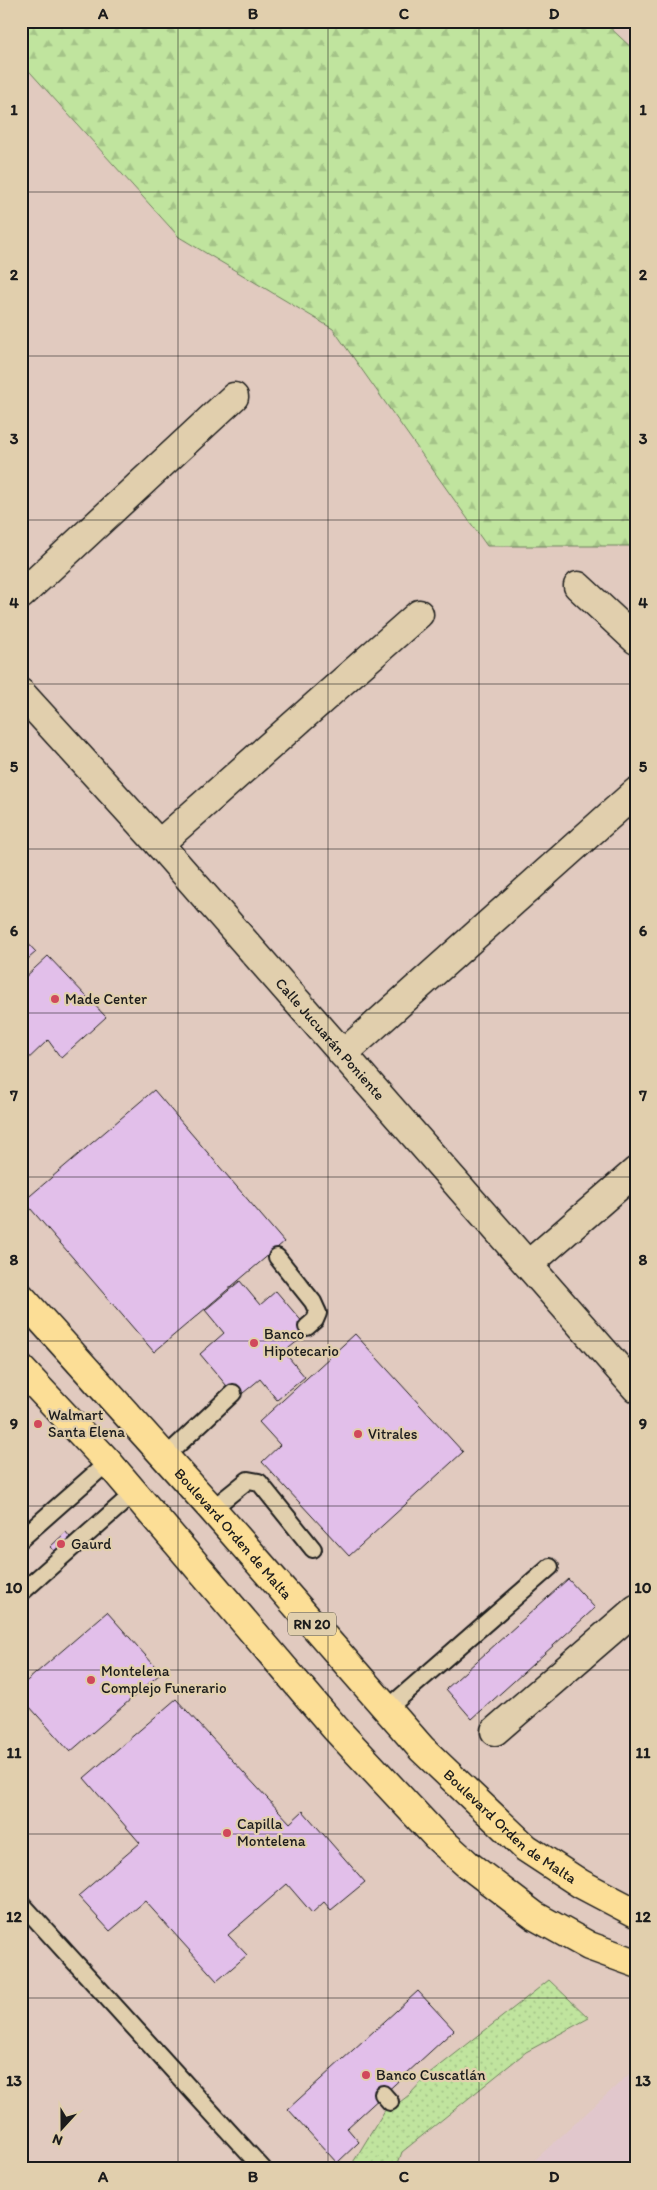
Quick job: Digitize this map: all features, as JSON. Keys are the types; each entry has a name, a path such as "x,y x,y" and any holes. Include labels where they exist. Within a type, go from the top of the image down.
{"highway":[{"name":"Boulevard Orden de Malta","path":"21,1297 166,1457 422,1749 526,1848 581,1884 636,1913"},
{"path":"21,1369 108,1462 335,1728 436,1836 467,1864 536,1916 589,1946 636,1963"}],"street":[{"path":"21,595 234,397"},
{"path":"578,586 636,640"},
{"path":"159,844 419,614"},
{"name":"Calle Jucuarán Poniente","path":"21,693 159,844 636,1388"},
{"path":"343,1054 636,792"},
{"path":"529,1264 636,1171"},
{"path":"495,1732 636,1610"}],"lane":[{"path":"277,1257 313,1302 318,1313 307,1327"},
{"path":"166,1457 233,1393"},
{"path":"21,1539 108,1462"},
{"path":"212,1509 248,1480 253,1479 258,1482 313,1549"},
{"path":"21,1593 134,1493"},
{"path":"387,1709 550,1567"},
{"path":"21,1903 263,2169"}],"shaded area":[{"path":"636,2068 636,2169 525,2169"}],"green space":[{"path":"21,21 603,21 636,52 636,546 487,546 333,329 179,237 21,62"},
{"path":"549,1980 589,2018 526,2052 402,2152 396,2169 349,2169 390,2102 400,2102 427,2076"}],"building":[{"path":"21,936 36,952 21,965"},
{"name":"Made Center","path":"48,956 106,1017 61,1058 48,1040 21,1066 21,981"},
{"path":"154,1090 284,1242 154,1352 24,1201"},
{"name":"Banco Hipotecario","path":"240,1281 260,1305 276,1291 310,1331 284,1352 305,1377 277,1400 260,1379 237,1398 200,1354 224,1333 205,1310"},
{"name":"Vitrales","path":"355,1334 463,1452 349,1556 262,1462 280,1445 259,1422"},
{"name":"Gaurd","path":"66,1532 73,1541 58,1554 50,1547"},
{"path":"568,1579 595,1608 472,1719 446,1689"},
{"name":"Montelena Complejo Funerario","path":"107,1612 161,1673 70,1752 21,1697 21,1686"},
{"name":"Capilla Montelena","path":"176,1699 290,1823 303,1811 365,1882 331,1910 324,1902 312,1913 287,1884 228,1935 247,1955 217,1981 145,1901 110,1931 78,1896 140,1843 84,1778"},
{"name":"Banco Cuscatlán","path":"418,1991 454,2030 347,2128 359,2142 337,2163 288,2109"}],"place":[{"name":"Made Center","path":"55,999"},
{"name":"Banco Hipotecario","path":"254,1343"},
{"name":"Walmart Santa Elena","path":"38,1424"},
{"name":"Vitrales","path":"358,1434"},
{"name":"Gaurd","path":"61,1544"},
{"name":"Montelena Complejo Funerario","path":"91,1680"},
{"name":"Capilla Montelena","path":"227,1833"},
{"name":"Banco Cuscatlán","path":"366,2075"}]}
